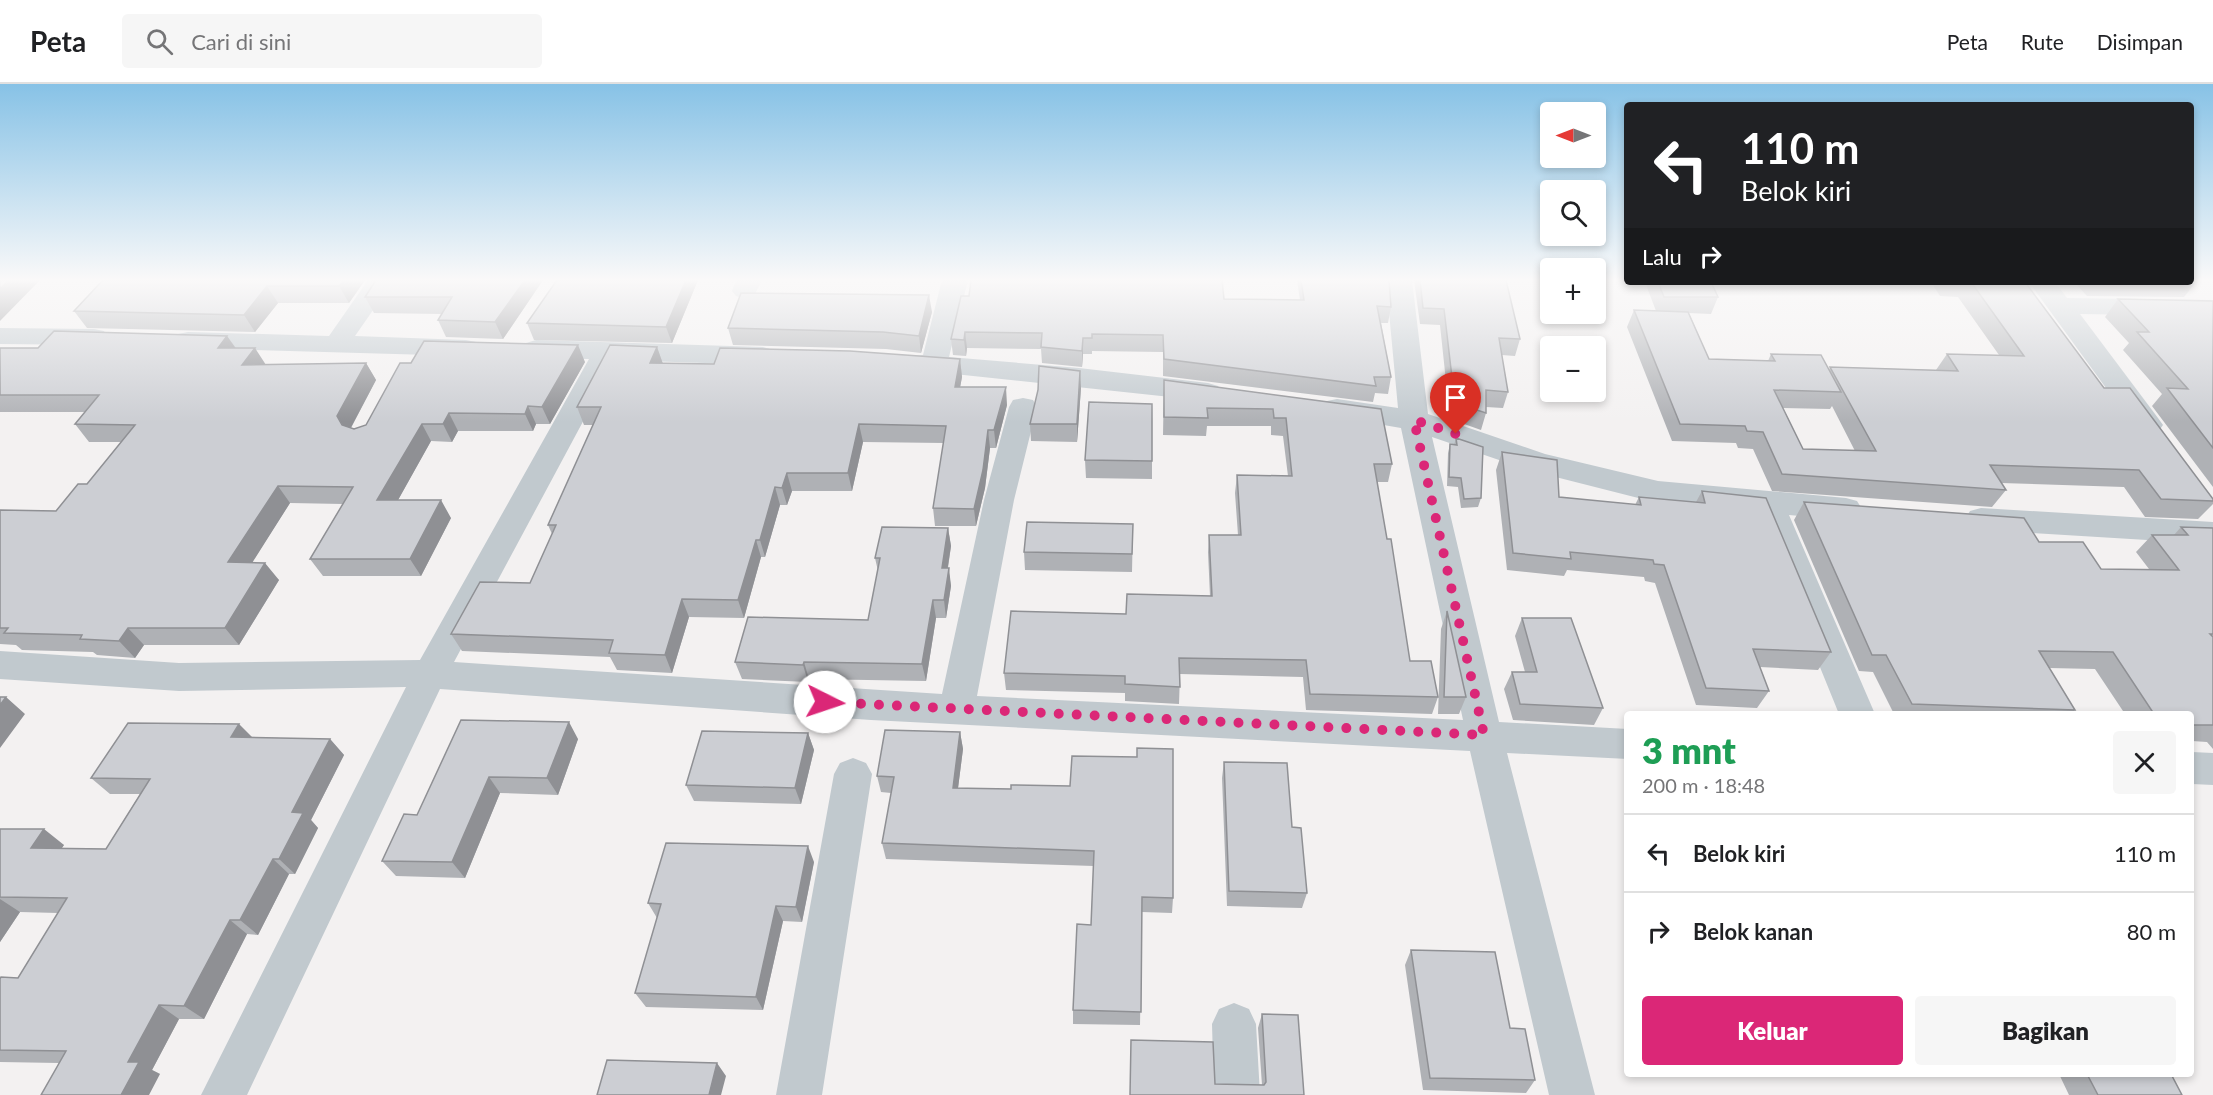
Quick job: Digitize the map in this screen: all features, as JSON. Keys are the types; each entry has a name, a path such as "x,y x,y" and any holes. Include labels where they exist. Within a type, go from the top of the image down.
{"street":[{"path":"335,346 348,327"},
{"path":"934,364 943,327"},
{"path":"1404,327 1414,420 1484,735 1572,1095"},
{"path":"2076,327 2164,447"},
{"path":"525,329 512,348 792,357"},
{"path":"0,336 123,338"},
{"path":"158,339 335,346 489,348"},
{"path":"395,376 410,347"},
{"path":"224,1095 430,674 607,352"},
{"path":"886,360 1078,377 1229,394"},
{"path":"1310,404 1414,420 1539,463 1658,492 1769,504 1874,511"},
{"path":"956,710 999,500 1023,407"},
{"path":"1769,504 1856,711"},
{"path":"1955,517 2213,533"},
{"path":"0,665 178,677 430,674 956,710 1624,744"},
{"path":"2194,768 2213,768"},
{"path":"799,1095 853,774"},
{"path":"1234,1024 1237,1095"}],"building":[{"path":"921,327 919,336 883,332 728,328"},
{"path":"954,327 1381,327 1391,377 1374,377 1376,386 1164,359 1163,335 1092,334 1092,338 1083,338 1082,351 1041,347 1042,333 965,332 964,340 951,339"},
{"path":"1446,327 1517,327 1520,339 1499,338 1508,392 1486,390 1486,413 1455,403"},
{"path":"1641,327 1695,327 1709,359 1775,361 1771,354 1821,355 1841,392 1774,390 1803,449 1876,451 1830,367 1958,371 1947,354 2024,356 2003,327 2059,327 2104,388 2130,388 2213,501 2161,499 2139,470 1990,465 2006,490 1782,474 1763,432 1747,431 1745,426 1680,424"},
{"path":"2144,327 2213,327 2213,448 2167,388 2188,389 2137,332 2149,332"},
{"path":"54,331 227,336 218,348 255,348 242,365 366,363 337,416 342,425 354,429 366,425 400,363 411,363 424,341 578,345 542,407 528,406 525,414 449,413 443,424 422,424 377,500 441,500 410,559 310,559 353,487 278,486 228,562 265,563 225,628 128,628 119,641 80,639 82,635 4,633 8,628 0,628 0,510 56,511 78,484 87,484 135,425 75,424 99,395 0,395 0,348 38,348"},
{"path":"610,345 657,347 650,363 714,364 720,348 850,351 960,359 955,387 1006,387 994,430 988,430 983,470 974,509 933,508 946,426 859,424 848,473 787,473 782,488 775,487 760,540 756,540 738,600 682,599 665,655 609,653 613,640 451,634 480,582 530,583 556,525 548,525 601,407 577,407"},
{"path":"1039,366 1080,371 1077,424 1030,424 1038,390"},
{"path":"1164,380 1381,409 1392,464 1374,464 1387,539 1391,539 1410,661 1431,661 1438,697 1310,694 1306,660 1179,658 1180,687 1125,684 1125,676 1004,673 1011,611 1126,614 1127,594 1212,596 1209,535 1241,535 1237,475 1292,476 1286,418 1274,418 1273,409 1207,408 1208,418 1164,417"},
{"path":"1089,402 1152,404 1152,461 1085,460"},
{"path":"1456,438 1483,447 1481,498 1464,499 1461,478 1449,477 1450,444 1457,445"},
{"path":"1502,452 1557,460 1559,497 1641,505 1639,497 1705,503 1702,491 1766,498 1831,652 1753,649 1769,691 1706,688 1664,565 1654,564 1653,560 1570,552 1571,559 1513,553"},
{"path":"1804,502 2024,518 2039,542 2083,542 2101,569 2179,570 2152,535 2188,535 2181,527 2213,528 2213,634 2210,634 2213,637 2213,725 2194,725 2194,711 2152,711 2113,652 2039,651 2075,710 1912,704 1886,655 1872,655"},
{"path":"1027,522 1133,524 1132,554 1024,552"},
{"path":"882,527 948,528 942,568 949,568 944,600 933,600 922,664 804,662 803,665 735,662 748,617 868,620 880,558 875,558"},
{"path":"1447,611 1466,697 1444,697"},
{"path":"1522,618 1571,618 1603,708 1520,704 1512,672 1537,672"},
{"path":"0,697 6,697 0,705"},
{"path":"461,720 569,722 547,778 489,777 452,862 382,861 404,814 417,815"},
{"path":"128,723 239,724 231,737 330,739 292,812 303,813 279,859 273,859 240,920 230,920 184,1006 159,1005 128,1062 139,1062 121,1095 41,1095 66,1051 0,1050 0,979 1,977 18,978 67,898 0,897 0,829 44,829 31,848 106,849 150,779 91,778"},
{"path":"885,730 960,732 953,788 1011,789 1011,785 1070,786 1072,756 1137,757 1137,748 1173,749 1173,898 1142,897 1141,1012 1073,1010 1077,924 1091,925 1094,851 882,843 894,777 877,776"},
{"path":"702,731 808,733 795,788 686,785"},
{"path":"1224,762 1287,763 1292,827 1301,828 1307,893 1229,891"},
{"path":"666,843 808,846 796,907 776,906 756,997 635,993 661,904 648,903"},
{"path":"1411,950 1495,952 1510,1028 1525,1029 1535,1080 1430,1078"},
{"path":"1262,1014 1298,1015 1304,1095 1130,1095 1131,1040 1213,1042 1215,1084 1264,1085 1266,1082"},
{"path":"607,1060 717,1063 709,1095 597,1095"},
{"path":"2089,1077 2173,1077 2182,1095 2098,1095"}],"route":[{"path":"825,702 1484,735 1414,420 1456,434"}]}
